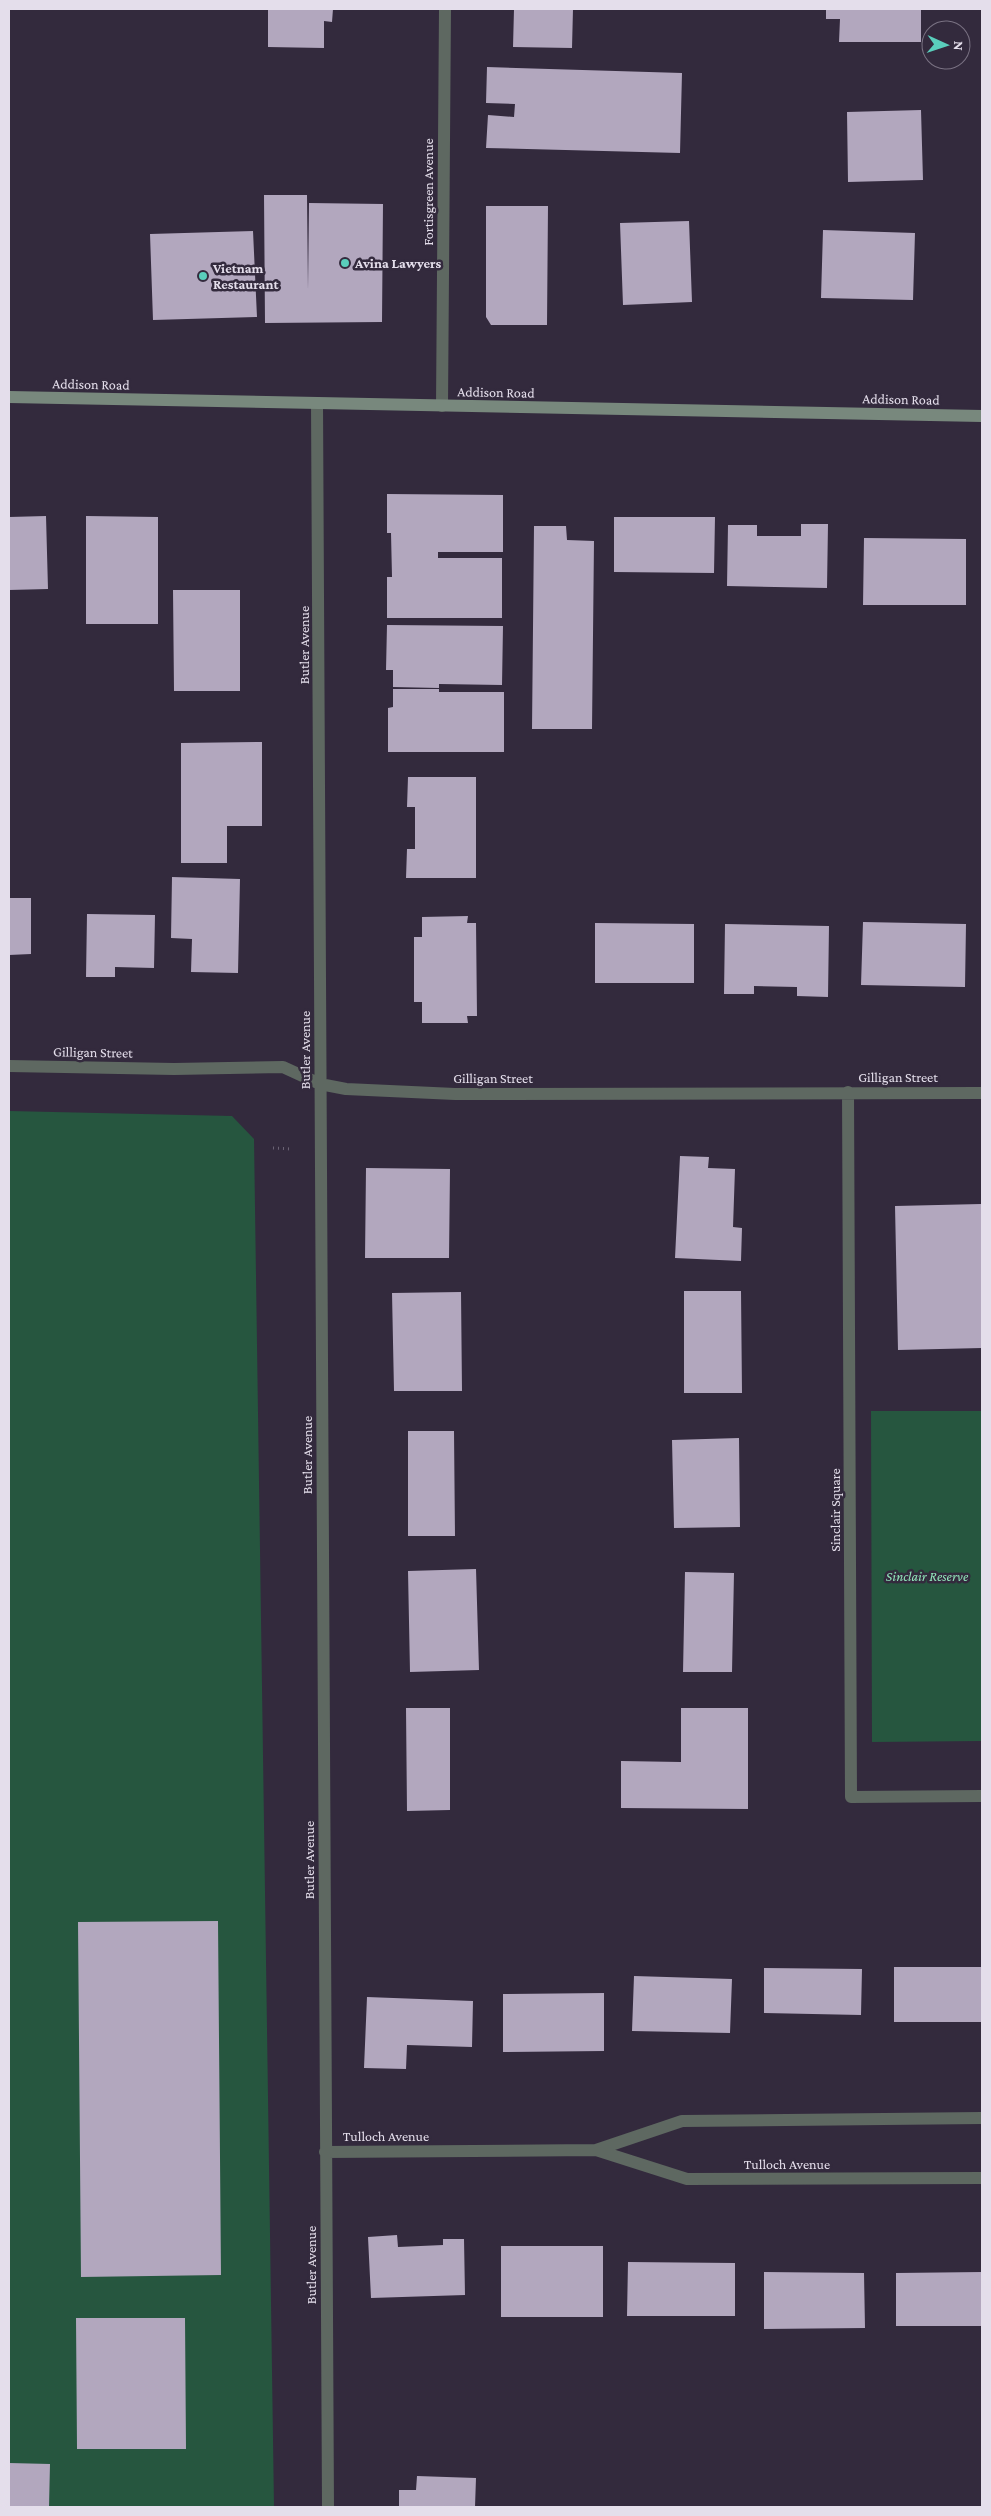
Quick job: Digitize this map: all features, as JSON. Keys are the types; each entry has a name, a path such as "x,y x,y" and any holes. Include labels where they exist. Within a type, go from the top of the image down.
{"main road":[{"name":"Addison Road","path":"9,397 982,416"}],"street":[{"name":"Fortisgreen Avenue","path":"442,406 445,9"},
{"name":"Butler Avenue","path":"317,403 328,2507"},
{"name":"Gilligan Street","path":"9,1066 174,1069 283,1067 320,1084 346,1089 455,1094 982,1093"},
{"name":"Sinclair Square","path":"848,1092 851,1797 982,1796"},
{"name":"Tulloch Avenue","path":"596,2150 682,2121 982,2118"},
{"name":"Tulloch Avenue","path":"325,2152 596,2150 687,2179 982,2178"}],"green space":[{"path":"9,1111 232,1116 254,1139 274,2507 9,2507"},
{"name":"Sinclair Reserve","path":"871,1411 982,1411 982,1741 872,1742"}],"building":[{"path":"268,9 333,9 332,22 324,21 324,48 268,47"},
{"path":"514,9 573,9 572,48 513,47"},
{"path":"826,9 921,9 921,42 839,42 840,19 826,19"},
{"path":"487,67 682,73 680,153 486,148 488,115 514,117 515,104 486,103"},
{"path":"921,110 923,180 848,182 847,112"},
{"name":"Avina Lawyers","path":"264,195 307,195 308,290 309,203 383,204 382,322 265,323"},
{"path":"486,206 548,206 547,325 491,325 486,317"},
{"path":"689,221 692,302 623,305 620,223"},
{"path":"823,230 915,233 913,300 821,298"},
{"name":"Vietnam Restaurant","path":"253,231 257,317 153,320 150,234"},
{"path":"387,494 503,495 503,552 438,552 438,558 502,558 502,618 387,618 387,577 392,577 391,533 387,533"},
{"path":"46,516 48,589 9,590 9,517"},
{"path":"86,516 158,517 158,624 86,624"},
{"path":"614,517 715,517 714,573 614,572"},
{"path":"801,524 828,524 827,588 727,586 728,525 757,525 757,536 801,536"},
{"path":"534,526 566,526 567,540 594,541 592,729 532,729"},
{"path":"864,538 966,539 966,605 863,605"},
{"path":"173,590 240,590 240,691 174,691"},
{"path":"387,625 503,626 502,685 439,684 439,688 393,687 393,670 386,670"},
{"path":"393,689 439,689 439,692 504,692 504,752 388,752 388,708 393,707"},
{"path":"262,742 262,826 227,826 227,863 181,863 181,743"},
{"path":"408,777 476,777 476,878 406,878 407,849 415,849 415,807 407,807"},
{"path":"172,877 240,879 238,973 191,972 192,939 171,938"},
{"path":"9,898 31,898 31,954 9,955"},
{"path":"87,914 155,915 154,968 115,967 115,977 86,977"},
{"path":"468,916 467,923 476,923 477,1016 467,1016 468,1023 422,1023 422,1002 414,1002 414,937 422,937 422,917"},
{"path":"863,922 966,924 965,987 861,985"},
{"path":"595,923 694,924 694,983 595,983"},
{"path":"725,924 829,926 828,997 797,996 797,987 754,986 754,994 724,994"},
{"path":"680,1156 709,1157 708,1168 735,1169 733,1227 742,1228 741,1261 675,1258"},
{"path":"366,1168 450,1169 449,1258 365,1258"},
{"path":"981,1204 982,1348 898,1350 895,1206"},
{"path":"684,1291 741,1291 742,1393 684,1393"},
{"path":"461,1292 462,1391 394,1391 392,1293"},
{"path":"408,1431 454,1431 455,1536 408,1536"},
{"path":"739,1438 740,1527 674,1528 672,1440"},
{"path":"476,1569 479,1670 410,1672 408,1571"},
{"path":"685,1572 734,1573 732,1672 683,1672"},
{"path":"406,1708 450,1708 450,1810 407,1811"},
{"path":"681,1708 748,1708 748,1809 621,1808 621,1761 681,1762"},
{"path":"218,1921 221,2275 81,2277 78,1922"},
{"path":"894,1967 982,1967 982,2022 894,2022"},
{"path":"764,1968 862,1969 861,2015 764,2013"},
{"path":"634,1976 732,1979 730,2033 632,2031"},
{"path":"604,1993 604,2051 503,2052 503,1994"},
{"path":"367,1997 473,2001 472,2047 407,2045 406,2069 364,2068"},
{"path":"397,2235 398,2247 443,2245 443,2239 464,2239 465,2295 371,2298 368,2237"},
{"path":"501,2246 603,2246 603,2317 501,2317"},
{"path":"628,2262 735,2263 735,2316 627,2316"},
{"path":"764,2272 864,2273 865,2328 764,2329"},
{"path":"982,2272 982,2326 896,2326 896,2273"},
{"path":"76,2318 185,2318 186,2449 77,2449"},
{"path":"9,2463 50,2464 49,2507 9,2507"},
{"path":"417,2476 476,2478 475,2507 399,2507 399,2490 416,2490"}],"place":[{"name":"Avina Lawyers","path":"345,263"},
{"name":"Vietnam Restaurant","path":"203,276"}]}
